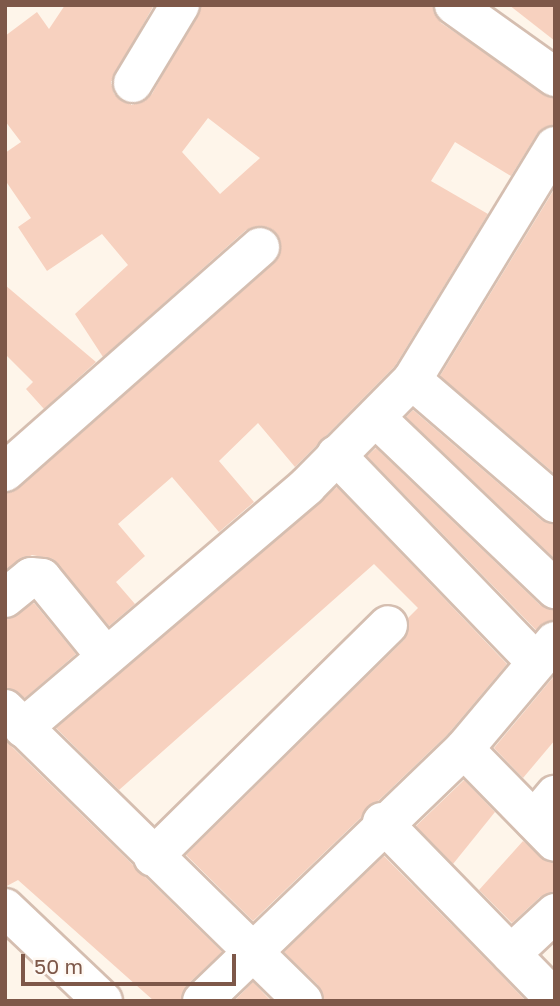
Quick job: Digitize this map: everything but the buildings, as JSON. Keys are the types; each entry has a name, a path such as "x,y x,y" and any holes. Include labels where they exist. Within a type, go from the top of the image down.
{"street":[{"path":"132,83 180,5"},
{"path":"454,5 555,77"},
{"path":"303,1001 14,718 104,654 307,486 412,380 555,146"},
{"path":"5,472 260,247"},
{"path":"412,380 555,503"},
{"path":"376,418 555,589"},
{"path":"202,1001 251,949 383,822 464,749 546,651 336,455"},
{"path":"5,598 30,578 42,578 104,654"},
{"path":"153,857 388,625"},
{"path":"464,749 548,819"},
{"path":"383,822 555,999"},
{"path":"5,908 103,1001"},
{"path":"511,954 555,913"}]}
